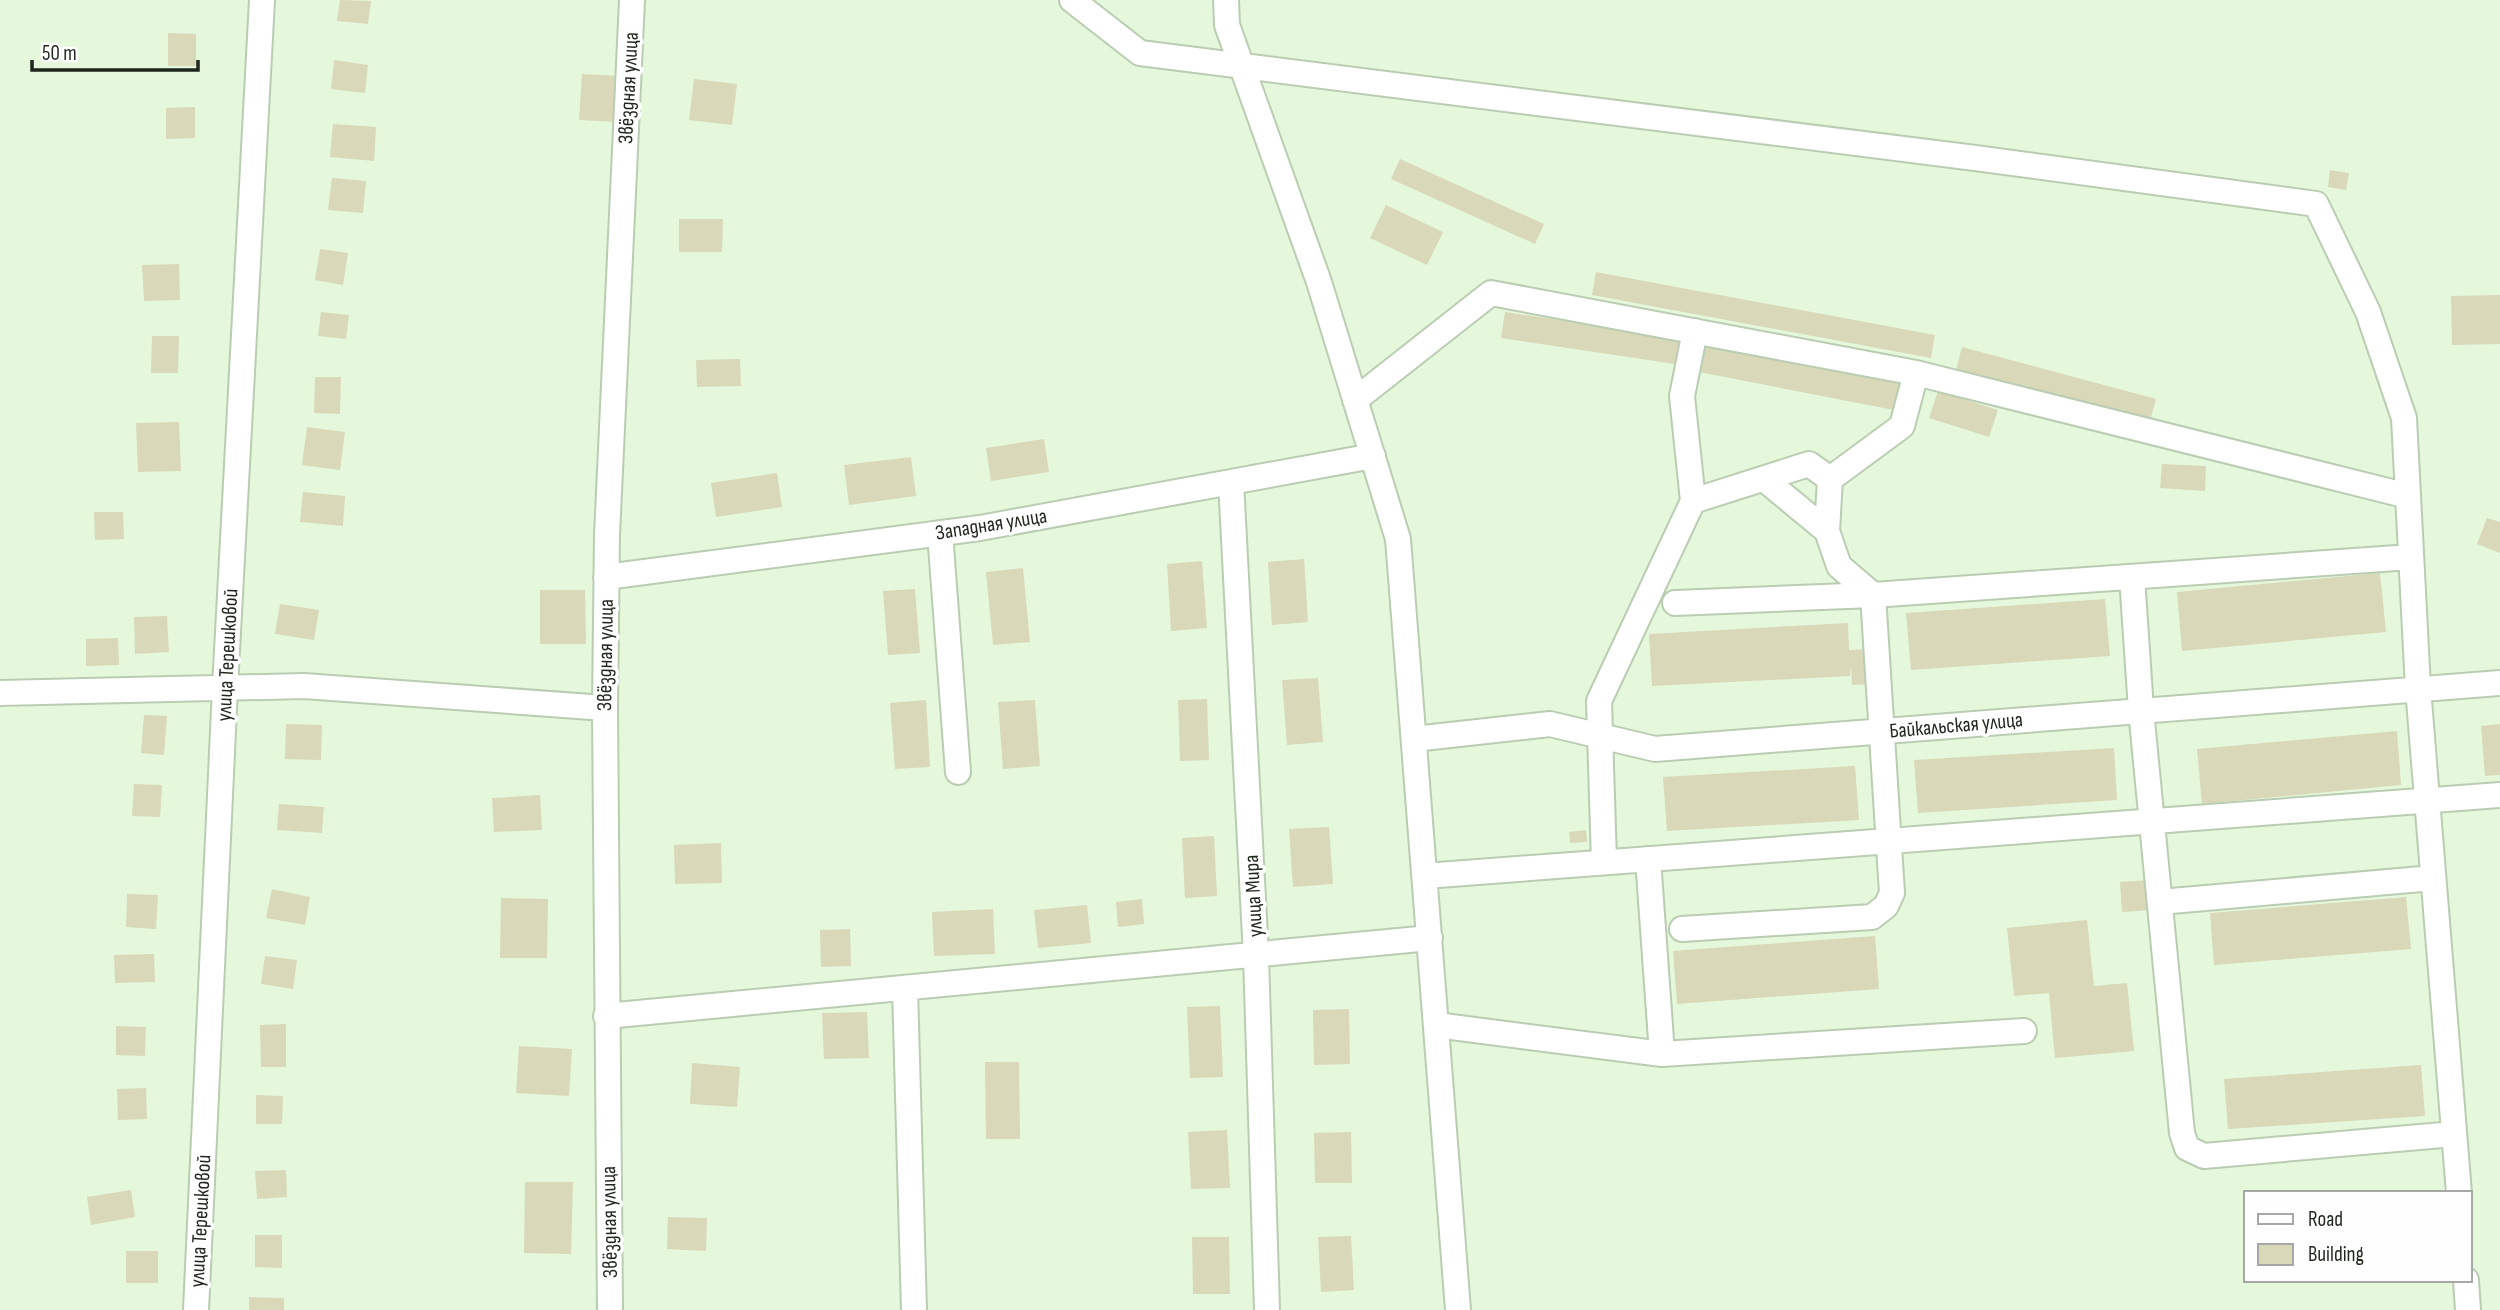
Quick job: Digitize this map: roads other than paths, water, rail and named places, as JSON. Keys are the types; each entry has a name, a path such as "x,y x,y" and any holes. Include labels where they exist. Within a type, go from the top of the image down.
{"street":[{"name":"улица Терешковой","path":"196,1310 225,688 262,0"},
{"name":"Звёздная улица","path":"610,1310 604,708 606,578 632,0"},
{"path":"1072,0 1140,52 2316,204 2368,312 2404,418 2418,688 2459,1191"},
{"path":"1226,0 1227,25 1319,282 1398,539 1458,1310"},
{"path":"1355,400 1490,293 1916,373 2408,496"},
{"path":"1604,862 1599,701 1693,501 1682,396 1695,331"},
{"path":"1682,929 1871,917 1886,906 1892,893 1873,595 1839,566 1826,531 1830,479 1902,426 1916,373"},
{"name":"Западная улица","path":"606,578 940,533 1373,456"},
{"path":"1693,501 1809,464 1830,479"},
{"path":"1764,479 1826,531"},
{"name":"улица Мира","path":"1231,482 1256,956 1267,1310"},
{"path":"940,533 958,772"},
{"path":"1675,603 1873,595 2411,557"},
{"path":"2132,577 2151,822 2182,1133 2187,1148 2204,1156 2454,1134"},
{"name":"Байкальская улица","path":"1414,739 1550,724 1655,749 2500,683"},
{"path":"0,693 304,687 604,708"},
{"path":"1425,876 2500,796"},
{"path":"1648,859 1662,1054"},
{"path":"2160,902 2434,878"},
{"path":"606,1016 1430,938"},
{"path":"905,988 914,1310"},
{"path":"1436,1025 1662,1054 2024,1031"},
{"path":"2466,1282 2468,1310"}]}
